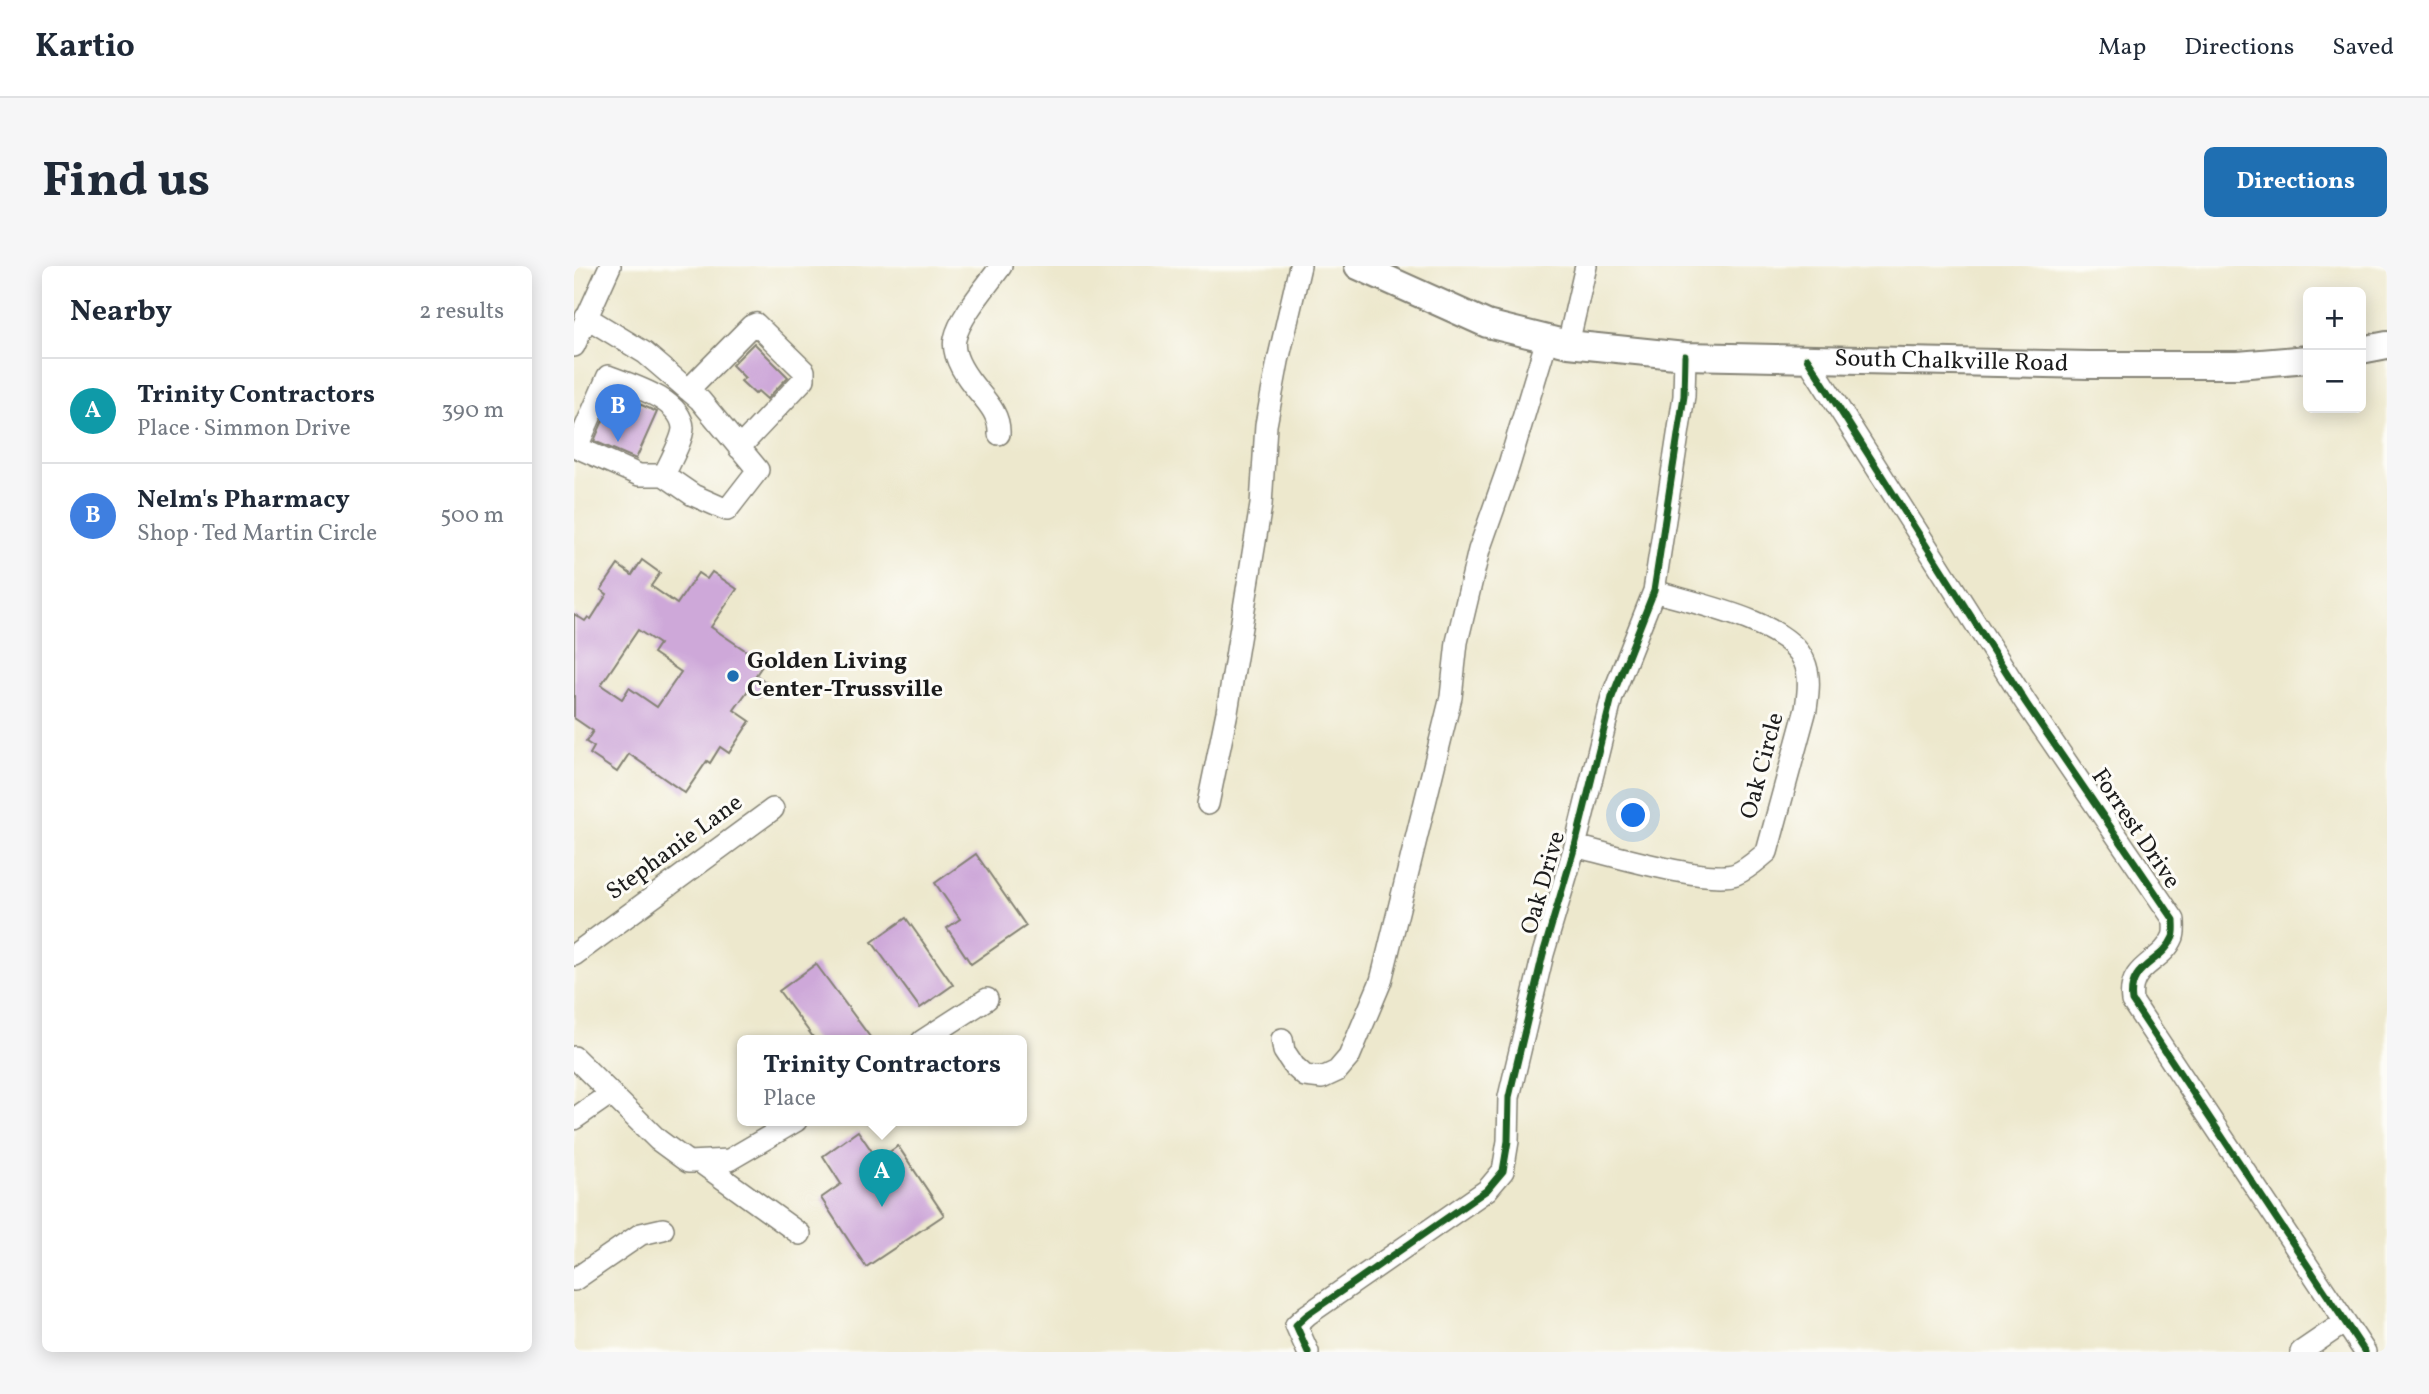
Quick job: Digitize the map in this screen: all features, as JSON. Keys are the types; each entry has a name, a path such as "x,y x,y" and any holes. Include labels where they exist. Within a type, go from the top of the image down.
{"main road":[{"name":"South Chalkville Road","path":"1358,266 1487,324 1558,342 1685,356 2089,365 2238,365 2303,359"},
{"path":"2366,349 2387,345"}],"street":[{"path":"574,346 610,266"},
{"path":"999,434 1000,424 993,411 961,367 955,339 967,315 1000,266"},
{"path":"1208,804 1227,712 1261,505 1266,425 1300,266"},
{"path":"1282,1039 1284,1051 1294,1066 1306,1076 1322,1078 1337,1070 1349,1057 1381,981 1451,697 1457,642 1479,550 1586,266"},
{"path":"586,317 645,353 700,400 758,470 727,510 693,495 664,475 639,475 576,447 608,376 666,402 680,418 683,431 664,475"},
{"path":"688,390 756,324 804,370 804,379 739,448"},
{"name":"Oak Drive","path":"1308,1352 1296,1325 1487,1191 1503,1171 1508,1141 1509,1097 1543,954 1575,846 1612,697 1654,591 1684,396 1685,356"},
{"name":"Forrest Drive","path":"1807,358 2026,703 2174,920 2175,935 2137,974 2131,986 2132,1001 2365,1352"},
{"name":"Oak Circle","path":"1575,846 1703,876 1733,875 1750,867 1767,852 1806,709 1809,686 1804,660 1776,631 1742,617 1654,591"},
{"name":"Stephanie Lane","path":"574,955 773,809"},
{"path":"931,1035 987,999"},
{"path":"574,1058 657,1140 688,1163 729,1160 787,1126"},
{"path":"574,1119 610,1094"},
{"path":"700,1162 800,1234"},
{"path":"574,1280 641,1234 663,1229"},
{"path":"2301,1352 2345,1322"}],"building":[{"path":"754,343 788,377 767,399 758,391 755,394 741,381 745,378 732,365"},
{"path":"615,393 657,412 636,459 594,441"},
{"name":"Golden Living Center-Trussville","path":"642,560 660,573 651,586 677,604 698,573 707,579 712,572 737,589 711,627 764,663 756,675 768,684 760,697 749,689 734,710 750,721 729,753 720,747 685,793 629,754 617,772 590,754 594,747 586,742 593,731 574,718 574,614 585,621 588,617 591,619 607,594 601,590 618,565 632,575","holes":["638,630 659,644 653,653 681,672 657,707 629,688 622,699 601,685"]},
{"path":"976,854 1026,926 971,964 947,928 960,919 935,883"},
{"path":"906,918 953,985 920,1008 872,942"},
{"path":"816,964 869,1035 812,1035 779,991"},
{"path":"858,1131 878,1160 898,1146 944,1215 866,1267 821,1198 841,1184 823,1156"}],"cycle path":[{"path":"1308,1352 1296,1325 1487,1190 1503,1171 1508,1141 1509,1097 1543,954 1575,846 1612,697 1654,591 1684,396 1685,356"},
{"path":"1807,358 2026,703 2174,920 2174,935 2168,946 2135,979 2132,1001 2365,1352"}],"place":[{"name":"Nelm's Pharmacy","path":"618,442"},
{"name":"Golden Living Center-Trussville","path":"733,676"},
{"name":"Trinity Contractors","path":"882,1207"}]}
